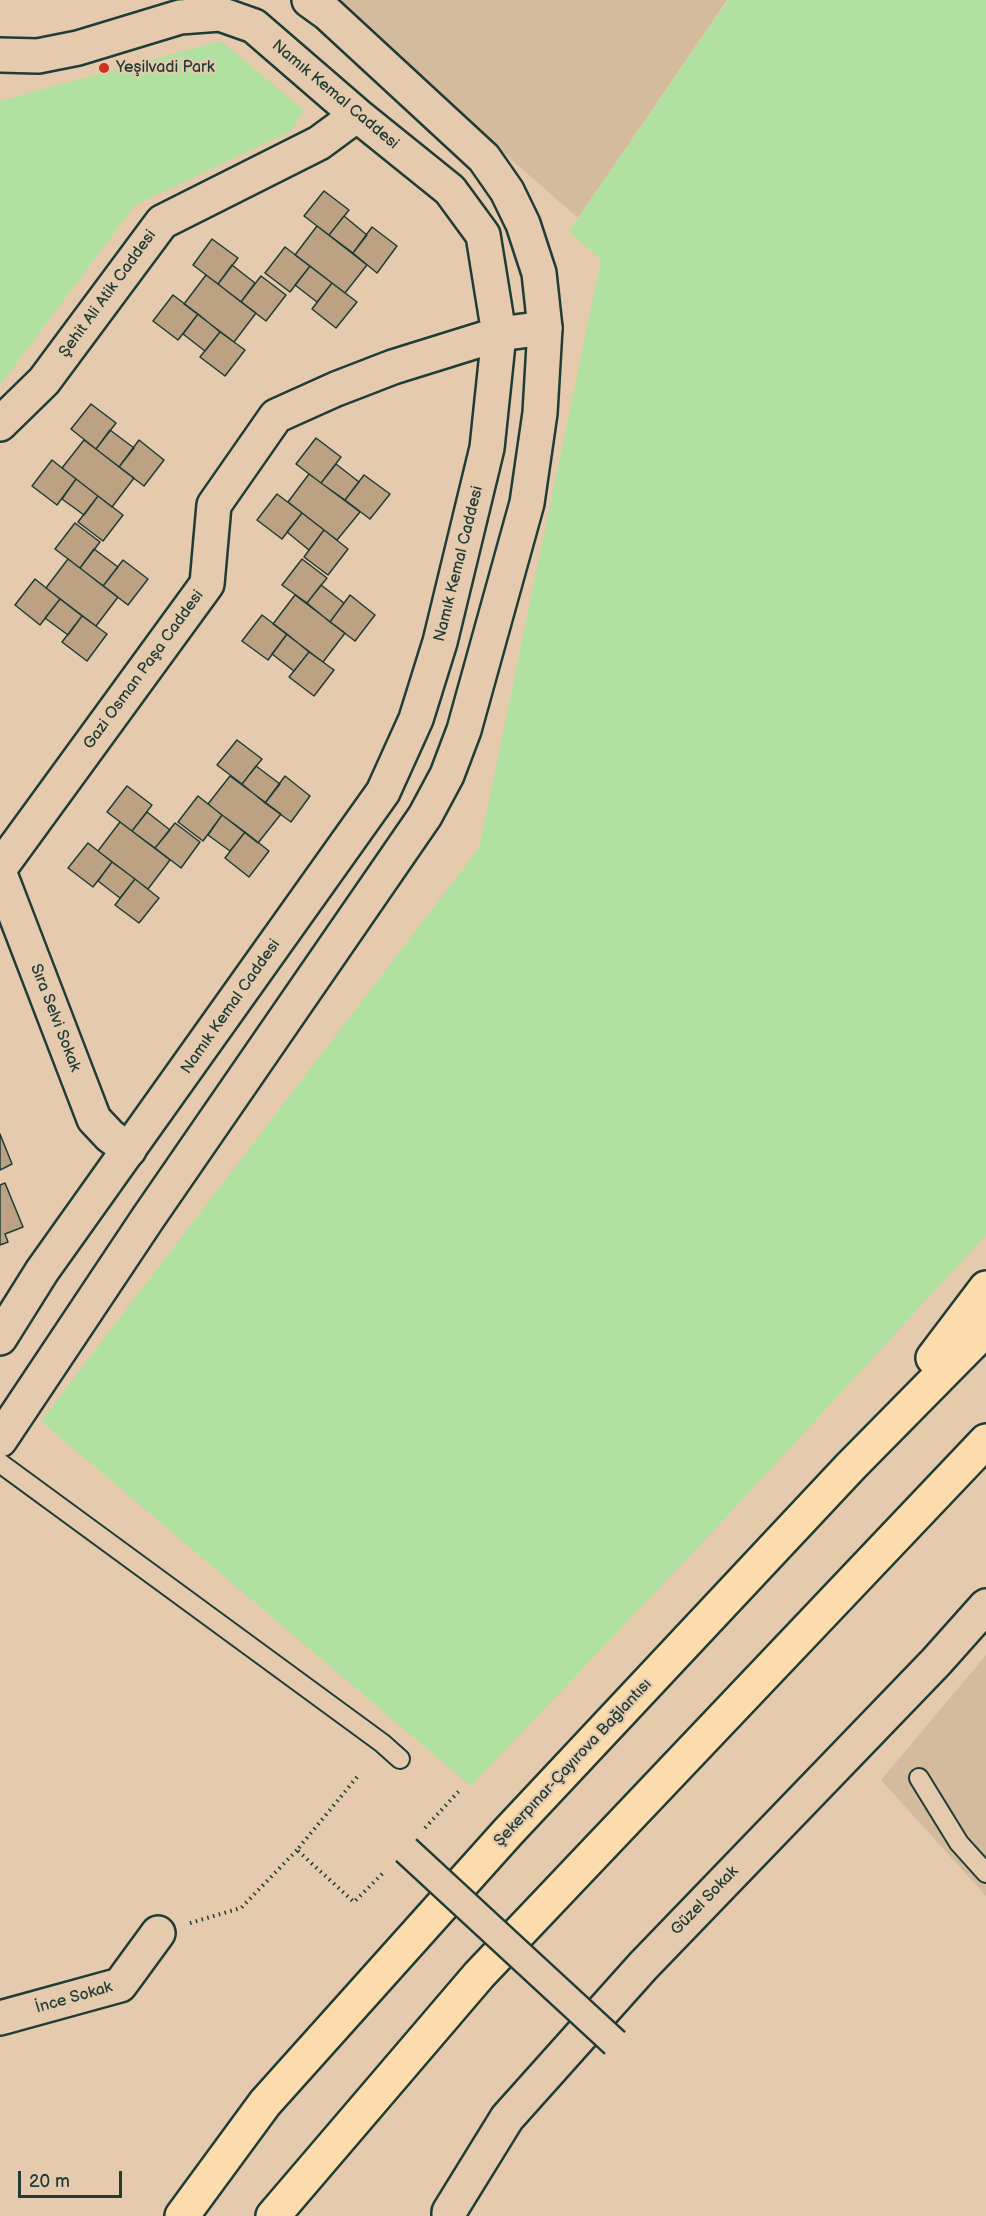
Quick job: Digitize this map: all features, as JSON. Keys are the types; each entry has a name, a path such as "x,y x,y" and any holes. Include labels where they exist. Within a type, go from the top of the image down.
{"highway":[{"path":"851,1466 986,1288"},
{"name":"Şekerpınar-Çayırova Bağlantısı","path":"182,2216 265,2103 516,1824 851,1466 986,1329"},
{"path":"273,2216 479,1975 986,1441"}],"street":[{"path":"0,1440 148,1218 425,816 447,775 464,730 527,503 540,413 545,328 539,273 524,224 507,191 484,158 327,13 309,0"},
{"name":"Namık Kemal Caddesi","path":"0,55 38,56 78,48 180,17 220,14 254,26 357,115 450,190 483,235 499,334 487,448 440,642 416,718 388,782 42,1271 0,1338"},
{"name":"Şehit Ali Atik Caddesi","path":"0,424 44,381 162,222 319,143 357,115"},
{"name":"Gazi Osman Paşa Caddesi","path":"0,868 207,584 214,505 276,416 393,367 499,334 545,328"},
{"name":"Sıra Selvi Sokak","path":"0,874 94,1119 110,1136 129,1150"},
{"name":"Güzel Sokak","path":"449,2216 449,2212 507,2118 643,1966 936,1662 986,1606"},
{"path":"406,1850 615,2043"},
{"name":"İnce Sokak","path":"0,2018 120,1985 158,1933"}],"lane":[{"path":"0,1463 382,1743 400,1759"},
{"path":"919,1778 959,1843 986,1873"}],"path":[{"path":"158,1933 241,1908 297,1850 357,1777"},
{"path":"297,1850 354,1902"}],"shaded area":[{"path":"329,0 727,0 578,218"},
{"path":"986,1655 986,1896 881,1780"}],"green space":[{"path":"728,0 986,0 986,1235 719,1525 471,1786 41,1421 479,848 601,260 569,231"},
{"path":"221,41 304,110 291,131 135,205 0,385 0,101"}],"building":[{"path":"324,191 349,210 329,235 304,216"},
{"path":"344,216 367,235 353,253 329,235"},
{"path":"317,226 367,265 345,293 295,255"},
{"path":"372,227 397,246 377,273 353,253"},
{"path":"212,239 238,258 218,284 193,265"},
{"path":"285,247 310,266 290,292 265,273"},
{"path":"232,265 255,283 241,302 218,284"},
{"path":"310,266 332,283 317,302 295,285"},
{"path":"206,275 256,313 234,342 184,304"},
{"path":"261,276 286,295 266,321 241,302"},
{"path":"332,283 357,302 336,328 312,309"},
{"path":"173,295 198,314 178,340 153,321"},
{"path":"198,314 220,332 205,351 183,334"},
{"path":"220,332 245,350 225,376 200,357"},
{"path":"91,404 116,423 96,449 71,429"},
{"path":"110,430 134,448 119,467 96,449"},
{"path":"316,438 341,457 321,483 296,464"},
{"path":"84,440 134,478 112,507 62,468"},
{"path":"139,440 164,460 144,486 119,467"},
{"path":"52,460 76,479 57,505 32,486"},
{"path":"336,464 359,482 345,500 321,483"},
{"path":"309,474 360,512 337,540 288,502"},
{"path":"364,475 390,494 370,519 345,500"},
{"path":"76,479 98,496 84,515 62,499"},
{"path":"277,494 302,513 282,539 257,520"},
{"path":"98,496 123,515 103,541 78,522"},
{"path":"302,513 324,530 309,550 287,532"},
{"path":"75,523 100,542 80,568 55,549"},
{"path":"324,530 348,549 328,575 304,557"},
{"path":"94,549 118,567 103,586 80,568"},
{"path":"68,559 118,597 96,626 46,588"},
{"path":"302,559 327,578 307,603 282,585"},
{"path":"123,560 148,579 128,605 103,586"},
{"path":"35,579 60,599 40,625 15,605"},
{"path":"321,585 344,603 330,622 307,603"},
{"path":"295,595 345,633 323,662 273,624"},
{"path":"350,595 375,615 355,641 330,622"},
{"path":"60,599 82,616 68,635 45,618"},
{"path":"262,615 287,634 268,660 242,641"},
{"path":"82,616 107,634 87,661 62,642"},
{"path":"287,634 309,652 294,671 272,654"},
{"path":"309,652 334,670 314,696 289,677"},
{"path":"237,740 262,759 242,784 217,765"},
{"path":"256,766 280,784 265,803 242,784"},
{"path":"230,776 281,814 258,843 208,804"},
{"path":"285,776 310,796 291,822 265,803"},
{"path":"127,786 152,805 132,831 107,812"},
{"path":"198,796 222,815 203,841 178,822"},
{"path":"147,812 170,830 155,848 132,831"},
{"path":"222,815 245,832 230,851 208,835"},
{"path":"120,822 170,860 148,889 98,851"},
{"path":"175,823 200,842 181,868 155,848"},
{"path":"245,832 269,851 249,877 225,858"},
{"path":"88,843 112,862 93,887 68,868"},
{"path":"112,862 135,879 120,898 98,881"},
{"path":"135,879 159,898 139,923 115,905"},
{"path":"0,1134 12,1164 0,1170"},
{"path":"5,1183 23,1227 5,1234 8,1242 0,1245 0,1185"}],"place":[{"name":"Yeşilvadi Park","path":"104,68"}]}
